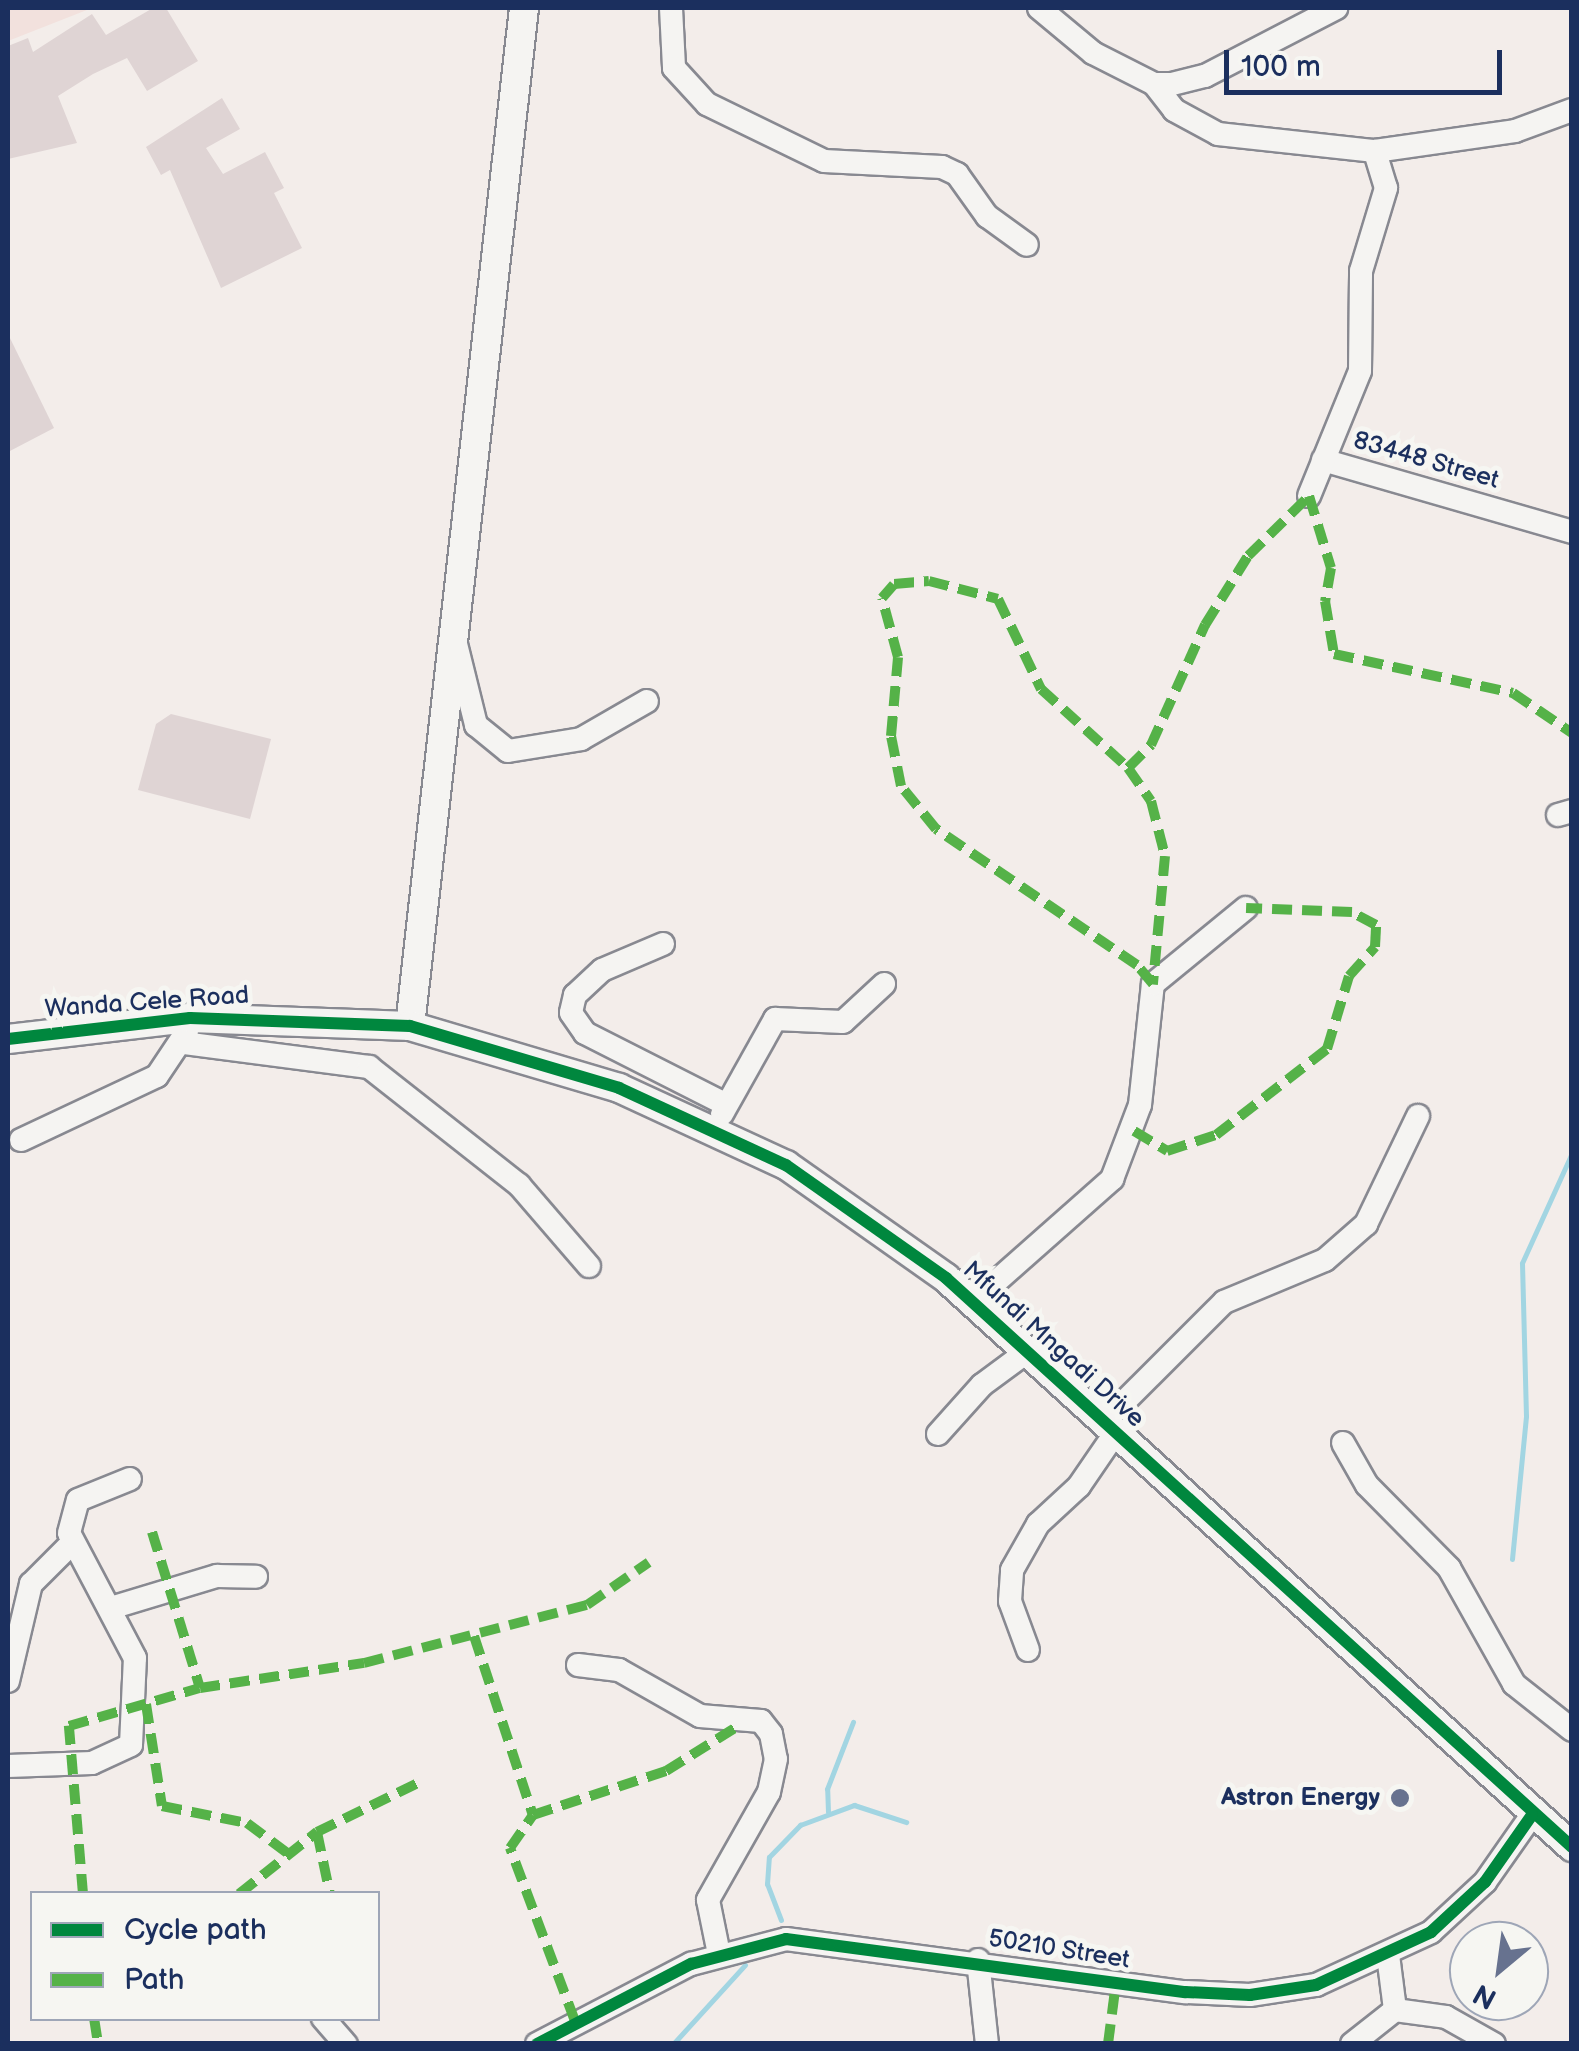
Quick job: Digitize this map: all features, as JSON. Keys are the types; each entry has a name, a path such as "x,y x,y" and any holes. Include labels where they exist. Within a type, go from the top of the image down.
{"street":[{"path":"410,1026 524,8"},
{"path":"670,8 674,68 690,91 824,161 874,166 931,164 957,174 986,216 1027,245"},
{"path":"1038,8 1093,54 1154,84 1174,110 1218,134 1376,151 1515,131 1572,110"},
{"path":"1154,84 1205,76 1336,8"},
{"path":"1309,496 1355,392 1365,343 1360,271 1386,188 1376,151"},
{"name":"83448 Street","path":"1323,460 1572,532"},
{"path":"454,637 476,725 508,751 582,740 647,701"},
{"path":"973,1302 1090,1204 1125,1157 1140,1105 1153,984 1246,908"},
{"path":"663,944 602,970 575,995 571,1013 585,1032 721,1117 775,1019 844,1022 884,984"},
{"name":"Wanda Cele Road","path":"8,1040 187,1030 410,1026"},
{"name":"Mfundi Mngadi Drive","path":"410,1026 721,1117 858,1210 973,1302 1532,1815 1572,1846"},
{"path":"21,1140 141,1085 187,1030 369,1067 519,1184 589,1266"},
{"path":"1028,1650 1010,1601 1012,1570 1038,1524 1079,1486 1111,1426 1224,1302 1325,1260 1366,1224 1418,1116"},
{"path":"938,1434 982,1385 1028,1351"},
{"path":"1343,1443 1367,1485 1449,1568 1514,1684 1572,1730"},
{"path":"8,1681 31,1584 70,1545 78,1500 130,1479"},
{"path":"8,1766 92,1763 132,1745 138,1675 114,1607 70,1545"},
{"path":"114,1607 217,1576 256,1577"},
{"path":"578,1665 618,1670 700,1716 761,1721 771,1734 776,1759 769,1792 708,1900 720,1954"},
{"name":"50210 Street","path":"537,2044 720,1954 786,1939 829,1939 1250,1995 1316,1985 1388,1956 1431,1932 1485,1882 1532,1815"},
{"path":"1388,1956 1395,2010"},
{"path":"978,1960 986,2044"},
{"path":"1352,2044 1395,2010 1446,2017 1494,2044"},
{"path":"326,2021 346,2044"}],"shaded area":[{"path":"8,8 92,8 8,41"}],"building":[{"path":"153,8 166,8 198,61 147,91 127,58 93,74 58,96 77,143 8,159 8,46 28,38 33,52 92,14 106,35"},
{"path":"222,98 240,129 206,148 223,174 265,152 284,188 274,193 302,248 221,288 170,170 161,175 146,147"},
{"path":"8,334 54,428 8,452"},
{"path":"171,714 271,739 250,819 138,790 156,724"}],"waterway":[{"path":"1512,1559 1526,1416 1522,1263 1572,1153"},
{"path":"828,1812 827,1789 853,1722"},
{"path":"781,1920 767,1884 769,1857 800,1825 854,1805 906,1822"},
{"path":"673,2044 745,1965"}],"marked path":[{"path":"1128,768 1151,745 1205,625 1248,556 1309,496 1331,568 1325,601 1334,654 1513,693 1572,733"},
{"path":"929,581 998,599 1041,689 1128,768 1151,801 1165,856 1153,984 1137,965 936,829 901,786 891,736 898,657 882,598 894,584 929,581"},
{"path":"1134,1131 1167,1151 1216,1135 1327,1049 1349,976 1375,947 1376,925 1352,912 1246,908"},
{"path":"152,1532 200,1688"},
{"path":"83,1891 69,1726 200,1688 364,1663 587,1605 649,1562"},
{"path":"474,1636 533,1815"},
{"path":"146,1704 162,1806 247,1823 290,1855"},
{"path":"575,2021 510,1848 533,1815 666,1771 738,1726"},
{"path":"243,1891 317,1832 424,1780"},
{"path":"317,1832 329,1891"},
{"path":"1108,2044 1116,1982"},
{"path":"94,2021 98,2044"}],"cycle path":[{"path":"8,1039 190,1018 410,1026 619,1088 786,1165 946,1278 1572,1847"},
{"path":"537,2044 691,1964 786,1939 1185,1992 1250,1995 1316,1985 1431,1932 1485,1882 1532,1815"}],"place":[{"name":"Astron Energy","path":"1400,1798"}]}
